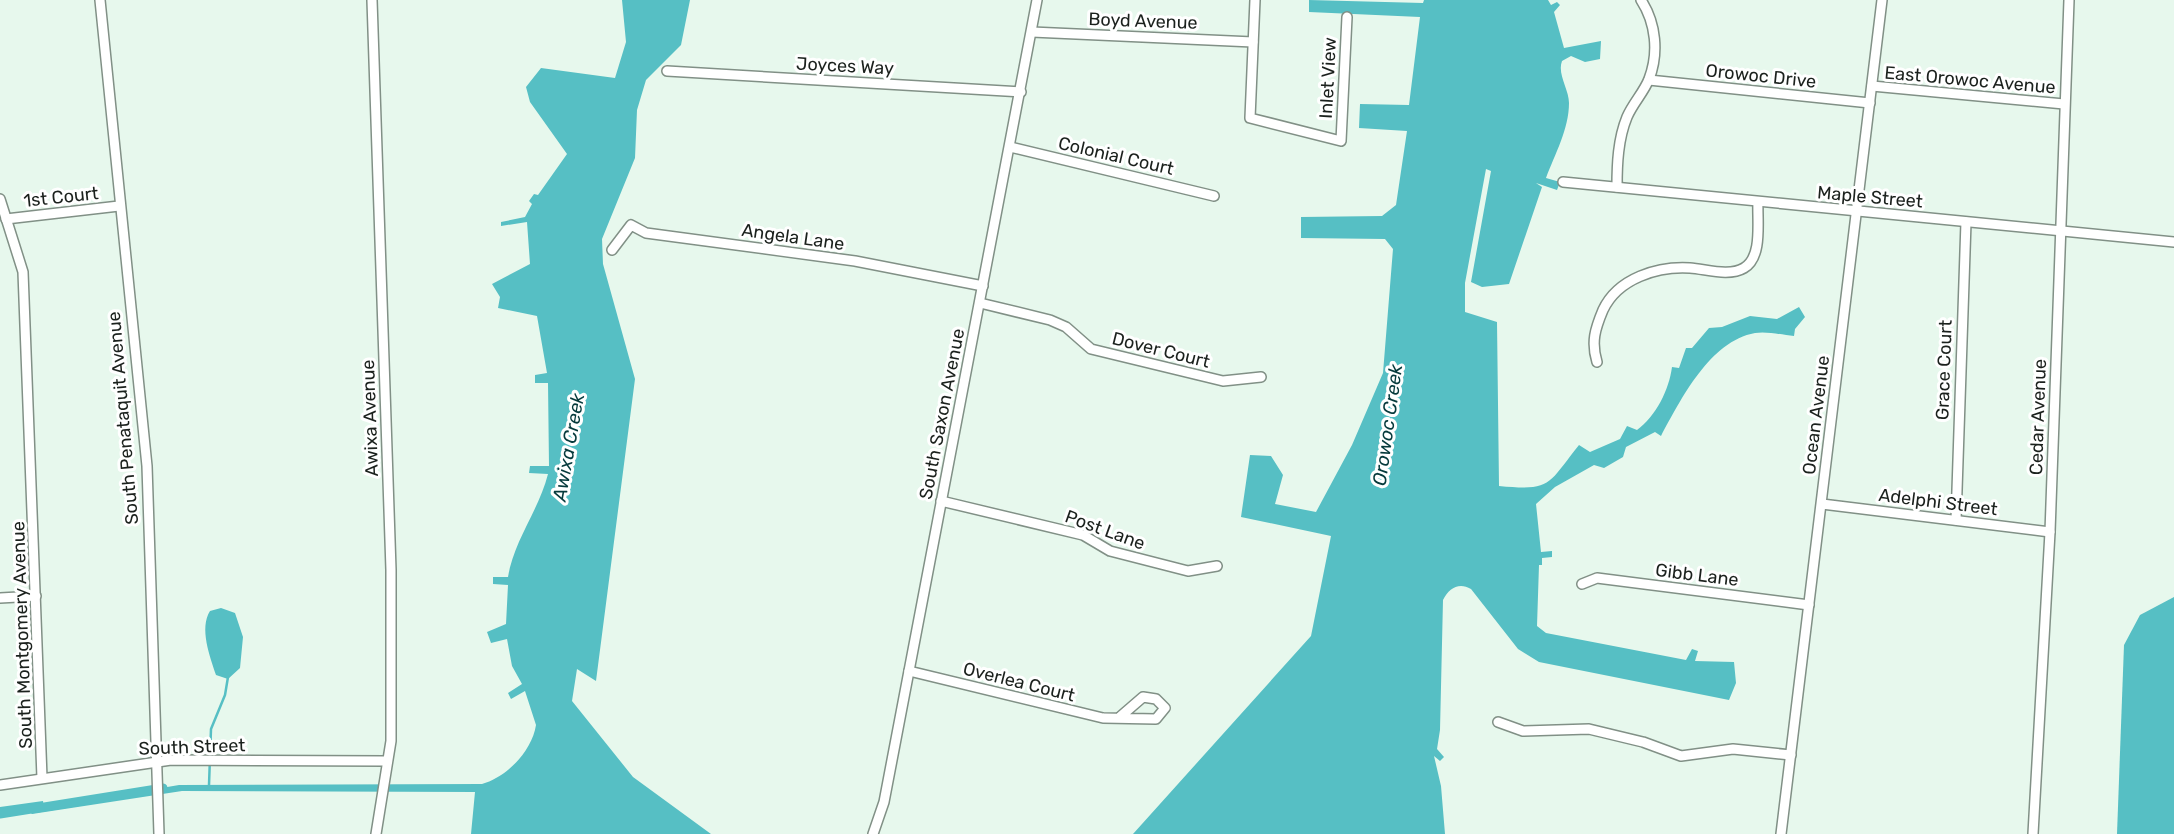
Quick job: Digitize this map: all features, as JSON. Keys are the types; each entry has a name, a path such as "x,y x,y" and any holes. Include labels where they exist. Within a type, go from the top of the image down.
{"street":[{"name":"South Penataquit Avenue","path":"100,0 147,466 159,834"},
{"name":"Awixa Avenue","path":"372,0 391,570 391,741 376,834"},
{"name":"South Saxon Avenue","path":"875,833 884,802 1037,0"},
{"path":"1253,42 1255,0"},
{"path":"1617,187 1618,161 1627,118 1649,80 1656,43 1651,22 1641,0"},
{"name":"Ocean Avenue","path":"1781,834 1882,0"},
{"name":"Cedar Avenue","path":"2033,834 2050,531 2068,0"},
{"name":"Inlet View","path":"1253,42 1250,118 1341,141 1347,17"},
{"name":"Boyd Avenue","path":"1032,32 1253,42"},
{"name":"Joyces Way","path":"667,71 1021,92"},
{"name":"Orowoc Drive","path":"1649,80 1870,103"},
{"name":"East Orowoc Avenue","path":"1872,86 2064,104"},
{"name":"Colonial Court","path":"1010,147 1214,196"},
{"name":"Maple Street","path":"1563,182 2174,242"},
{"name":"South Montgomery Avenue","path":"0,199 23,272 42,778"},
{"path":"1597,362 1592,346 1596,326 1605,305 1634,279 1670,267 1718,271 1744,268 1754,258 1758,202"},
{"name":"1st Court","path":"6,219 120,206"},
{"name":"Grace Court","path":"1955,520 1966,222"},
{"name":"Angela Lane","path":"611,250 631,225 646,233 855,261 983,286"},
{"name":"Dover Court","path":"980,303 1050,320 1066,327 1091,349 1223,381 1261,377"},
{"name":"Post Lane","path":"941,501 1083,535 1110,551 1175,568 1188,571 1217,566"},
{"name":"Adelphi Street","path":"1822,504 2050,531"},
{"name":"Gibb Lane","path":"1582,584 1597,578 1809,605"},
{"path":"0,598 36,596"},
{"name":"Overlea Court","path":"909,671 1103,718 1121,716"},
{"path":"1498,722 1522,731 1589,729 1643,742 1681,755 1733,749 1791,755"},
{"name":"South Street","path":"0,785 156,762 386,761"}],"water":[{"name":"Awixa Creek","path":"622,0 690,0 681,45 646,80 637,110 635,158 602,239 603,264 635,379 596,681 577,669 572,701 633,777 711,834 471,834 475,792 182,791 32,814 26,808 0,812 0,807 43,801 44,808 179,785 482,784 509,769 524,753 534,735 536,725 525,691 511,699 508,693 522,684 512,666 507,639 491,643 487,632 506,624 508,585 493,584 493,577 508,577 516,550 548,474 529,473 530,466 549,466 548,383 535,383 535,375 547,373 537,316 498,308 500,297 492,284 530,264 527,222 501,226 501,222 525,217 532,204 529,201 534,194 538,195 567,154 530,102 526,87 541,68 615,78 626,42"},
{"name":"Orowoc Creek","path":"1309,0 1423,3 1424,0 1548,0 1551,5 1557,2 1560,5 1554,12 1564,48 1601,41 1600,59 1585,62 1571,56 1562,61 1561,71 1569,103 1567,122 1546,178 1560,182 1557,190 1536,183 1542,187 1509,284 1482,287 1471,282 1491,171 1486,169 1465,283 1465,312 1497,322 1499,486 1539,486 1554,477 1579,445 1590,452 1620,439 1627,426 1637,430 1660,402 1672,367 1679,368 1686,348 1692,348 1709,328 1722,327 1750,316 1777,319 1799,307 1805,317 1795,329 1794,336 1755,333 1739,338 1711,359 1688,389 1661,436 1655,432 1626,447 1623,457 1604,468 1594,465 1555,487 1536,504 1541,552 1552,551 1552,557 1542,558 1542,565 1539,565 1537,626 1546,633 1686,660 1692,649 1698,651 1695,661 1734,662 1736,683 1729,700 1539,662 1518,649 1471,589 1458,586 1451,589 1443,600 1440,730 1437,749 1444,757 1440,761 1434,756 1441,786 1445,834 1133,834 1311,636 1331,536 1241,517 1250,455 1271,456 1283,475 1275,504 1316,512 1352,445 1383,373 1393,249 1385,239 1301,238 1301,217 1382,216 1396,205 1407,131 1359,128 1360,104 1409,105 1420,17 1309,12"},
{"path":"2174,597 2174,834 2117,834 2124,645 2140,615"},
{"path":"221,608 235,613 243,637 240,668 228,679 216,675 205,634 210,611"}],"waterway":[{"path":"209,785 211,729 225,695 228,677"},
{"path":"0,814 163,788"}]}
